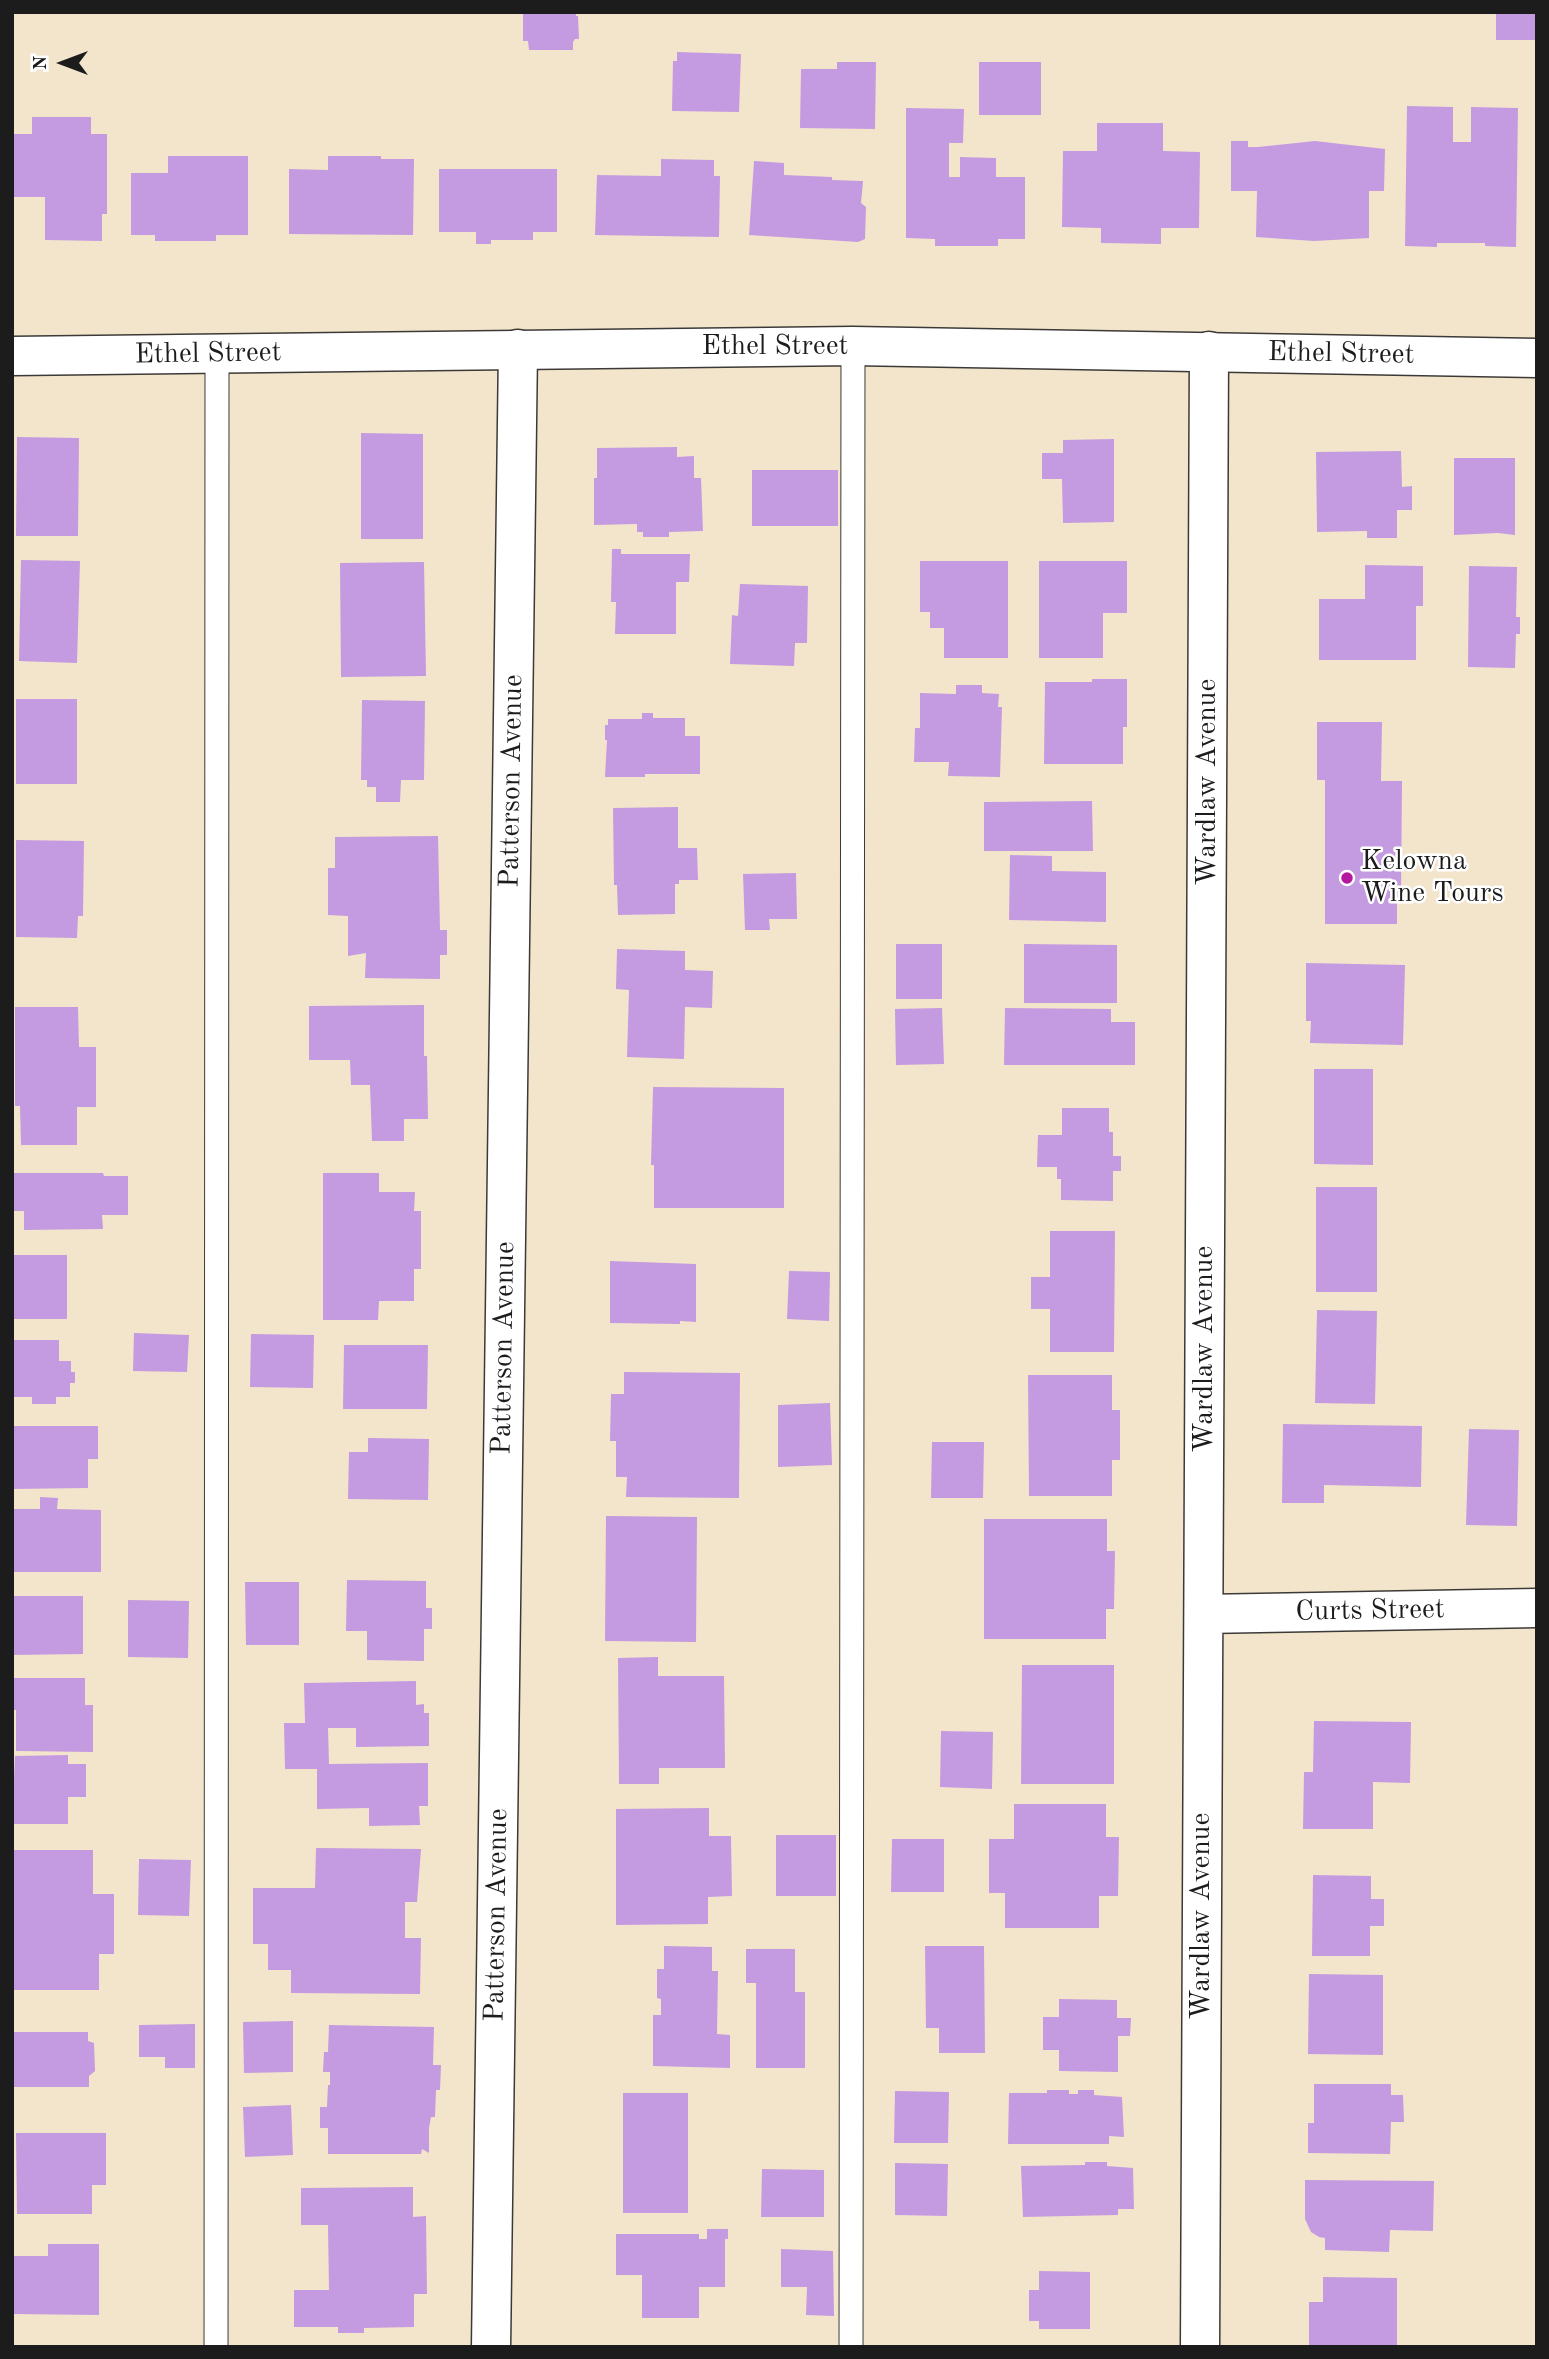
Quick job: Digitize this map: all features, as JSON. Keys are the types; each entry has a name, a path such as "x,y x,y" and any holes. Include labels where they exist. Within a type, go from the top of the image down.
{"street":[{"name":"Ethel Street","path":"12,356 853,346 1537,358"},
{"name":"Patterson Avenue","path":"491,2347 518,349"},
{"name":"Wardlaw Avenue","path":"1200,2347 1209,351"},
{"name":"Curts Street","path":"1204,1614 1537,1608"}],"lane":[{"path":"850,2347 853,346"},
{"path":"216,2347 217,354"}],"building":[{"path":"523,12 576,12 579,39 573,42 573,50 529,50 528,41 523,41"},
{"path":"1496,12 1537,12 1537,40 1496,40"},
{"path":"677,52 741,54 739,112 672,111 673,61 677,61"},
{"path":"837,62 876,62 875,129 800,128 801,69 837,69"},
{"path":"979,62 1041,62 1041,115 979,115"},
{"path":"1407,106 1453,107 1453,142 1471,142 1471,107 1518,108 1516,247 1485,246 1485,243 1437,243 1437,247 1405,246"},
{"path":"906,108 964,109 963,143 949,143 949,177 960,177 960,157 996,158 996,177 1025,177 1025,239 998,239 998,246 935,246 935,239 906,238"},
{"path":"32,117 91,117 91,134 107,134 107,214 102,214 102,241 45,240 45,197 13,197 13,134 32,134"},
{"path":"1097,123 1163,123 1163,151 1200,152 1199,228 1161,228 1161,244 1101,243 1101,228 1062,227 1063,151 1097,151"},
{"path":"1231,141 1248,141 1248,147 1315,141 1385,149 1384,191 1369,191 1369,238 1314,241 1256,237 1257,191 1231,191"},
{"path":"168,156 248,156 248,235 216,235 216,241 155,241 155,235 131,235 131,173 168,173"},
{"path":"328,156 414,159 413,235 289,234 289,169 328,170"},
{"path":"661,159 714,160 714,176 720,176 719,237 595,235 597,175 661,176"},
{"path":"754,161 784,163 784,175 863,181 861,203 866,207 865,239 858,242 749,235"},
{"path":"439,169 557,169 557,232 533,232 533,240 491,240 491,244 476,244 476,232 439,232"},
{"path":"361,433 423,434 423,539 361,539"},
{"path":"17,437 79,438 78,536 16,536"},
{"path":"1114,439 1114,522 1063,523 1062,479 1042,479 1042,453 1063,453 1063,440"},
{"path":"677,447 677,457 694,456 694,478 701,478 703,531 669,532 669,537 643,537 643,532 637,532 637,524 594,525 597,448"},
{"path":"1401,451 1402,487 1412,486 1412,510 1397,510 1397,538 1367,538 1367,531 1317,532 1316,452"},
{"path":"1454,458 1515,458 1515,535 1454,535"},
{"path":"752,470 838,470 838,526 752,526"},
{"path":"612,549 621,549 621,554 690,554 689,582 676,582 676,634 615,634 616,602 611,602"},
{"path":"21,560 80,561 77,663 19,661"},
{"path":"920,561 1008,561 1008,658 944,658 944,628 930,628 930,612 920,612"},
{"path":"1039,561 1127,561 1127,613 1103,613 1103,658 1039,658"},
{"path":"424,562 426,676 341,677 340,563"},
{"path":"1365,565 1423,566 1423,606 1416,606 1416,660 1319,660 1319,599 1365,599"},
{"path":"1469,566 1517,567 1516,617 1520,617 1520,634 1516,634 1515,668 1468,667"},
{"path":"740,584 808,586 807,643 795,643 794,666 730,664 732,615 738,616"},
{"path":"1092,679 1127,679 1127,727 1123,727 1123,764 1044,764 1045,682 1092,682"},
{"path":"956,685 982,685 982,693 999,694 998,707 1002,707 1000,777 948,776 949,762 914,762 915,728 920,728 920,693 956,694"},
{"path":"16,699 77,699 77,784 16,784"},
{"path":"362,700 425,701 424,780 401,780 400,802 376,802 376,787 367,787 367,780 361,780"},
{"path":"642,713 653,713 653,718 685,718 685,736 700,736 700,774 605,777 605,725 608,725 608,719 642,719"},
{"path":"1317,722 1382,722 1381,781 1402,781 1401,897 1397,897 1397,924 1325,924 1325,780 1317,780"},
{"path":"1092,801 1093,851 984,851 984,802"},
{"path":"678,807 678,848 697,848 698,880 679,880 679,884 675,884 675,914 618,915 617,885 614,885 613,808"},
{"path":"438,836 440,930 447,930 447,955 440,955 440,979 365,978 366,953 348,956 348,916 328,915 328,868 335,868 335,837"},
{"path":"16,840 84,841 83,916 78,916 77,938 16,937"},
{"path":"1010,855 1052,856 1052,871 1106,872 1106,922 1009,920"},
{"path":"796,873 797,919 769,919 770,930 745,930 743,874"},
{"path":"896,944 942,944 942,999 896,999"},
{"path":"1024,944 1117,945 1117,1003 1024,1003"},
{"path":"617,949 685,951 685,970 713,971 712,1008 685,1007 684,1059 627,1057 629,990 616,989"},
{"path":"1306,963 1405,965 1403,1045 1310,1043 1311,1021 1306,1021"},
{"path":"424,1005 428,1119 404,1119 404,1141 372,1141 370,1085 351,1085 350,1060 309,1060 309,1006"},
{"path":"15,1007 78,1007 79,1047 96,1047 96,1107 77,1107 77,1145 21,1145 20,1106 15,1106"},
{"path":"942,1008 944,1064 896,1065 895,1009"},
{"path":"1005,1008 1111,1009 1111,1022 1135,1022 1135,1065 1004,1065"},
{"path":"1314,1069 1373,1069 1373,1165 1314,1164"},
{"path":"653,1087 784,1088 784,1208 654,1208 654,1165 651,1165"},
{"path":"1062,1108 1109,1108 1113,1156 1121,1156 1121,1171 1113,1171 1113,1201 1061,1200 1061,1179 1057,1179 1057,1167 1037,1167 1038,1135 1062,1135"},
{"path":"12,1173 103,1173 104,1176 128,1176 128,1215 102,1215 103,1229 24,1230 24,1211 12,1211"},
{"path":"323,1173 379,1173 379,1192 415,1192 414,1211 421,1211 421,1269 414,1269 414,1301 379,1301 378,1320 323,1320"},
{"path":"1316,1187 1377,1187 1377,1292 1316,1292"},
{"path":"1050,1231 1115,1231 1114,1352 1050,1352 1050,1309 1031,1309 1031,1277 1050,1277"},
{"path":"12,1255 67,1255 67,1319 12,1319"},
{"path":"610,1261 696,1264 696,1322 610,1323"},
{"path":"789,1271 830,1272 829,1321 787,1319"},
{"path":"1317,1310 1377,1311 1375,1404 1315,1403"},
{"path":"134,1333 189,1335 187,1372 133,1371"},
{"path":"251,1334 314,1335 313,1388 250,1387"},
{"path":"12,1340 59,1340 59,1361 71,1361 71,1372 75,1372 75,1383 70,1383 70,1397 56,1397 56,1404 32,1404 32,1397 12,1397"},
{"path":"344,1345 428,1345 427,1409 343,1409"},
{"path":"624,1372 740,1373 739,1498 626,1497 627,1477 616,1477 616,1441 610,1441 611,1394 624,1394"},
{"path":"1028,1375 1112,1375 1112,1410 1120,1410 1120,1460 1112,1460 1112,1496 1029,1496"},
{"path":"830,1403 832,1465 778,1467 778,1405"},
{"path":"1283,1424 1422,1426 1421,1487 1324,1485 1324,1503 1282,1503"},
{"path":"12,1426 98,1426 98,1459 88,1459 88,1488 12,1489"},
{"path":"1469,1429 1519,1430 1517,1526 1466,1525"},
{"path":"368,1438 429,1439 428,1500 348,1499 349,1452 368,1452"},
{"path":"932,1442 984,1442 983,1498 931,1498"},
{"path":"40,1497 58,1498 57,1509 101,1510 101,1572 12,1572 12,1509 40,1509"},
{"path":"606,1516 697,1517 696,1642 605,1641"},
{"path":"984,1519 1107,1519 1107,1551 1115,1551 1114,1609 1106,1609 1106,1639 984,1639"},
{"path":"347,1580 426,1581 426,1608 432,1608 432,1629 424,1629 424,1661 367,1660 367,1631 346,1631"},
{"path":"245,1582 299,1582 299,1645 246,1645"},
{"path":"12,1596 83,1596 83,1654 12,1655"},
{"path":"128,1600 189,1601 188,1658 128,1657"},
{"path":"658,1657 658,1676 724,1676 725,1768 659,1768 659,1784 619,1784 618,1658"},
{"path":"1022,1665 1114,1665 1114,1784 1021,1784"},
{"path":"12,1678 85,1678 85,1705 93,1705 93,1752 16,1751 16,1710 12,1710"},
{"path":"416,1681 416,1705 424,1704 424,1713 429,1713 429,1746 356,1747 356,1728 328,1728 329,1764 428,1763 428,1806 419,1806 420,1825 369,1826 369,1808 317,1809 317,1769 285,1769 284,1723 305,1723 304,1683"},
{"path":"1314,1721 1411,1722 1410,1783 1373,1782 1373,1829 1303,1829 1304,1772 1313,1772"},
{"path":"941,1731 993,1732 992,1789 940,1787"},
{"path":"68,1755 68,1764 86,1764 86,1797 68,1797 68,1824 12,1824 15,1756"},
{"path":"1014,1804 1106,1804 1106,1837 1119,1837 1118,1896 1099,1896 1099,1928 1005,1928 1005,1893 989,1893 989,1839 1014,1839"},
{"path":"709,1808 709,1836 731,1836 732,1896 708,1897 708,1924 616,1925 616,1809"},
{"path":"776,1835 836,1835 836,1896 776,1896"},
{"path":"892,1839 944,1839 944,1892 891,1892"},
{"path":"316,1848 421,1849 417,1902 405,1902 405,1938 421,1938 420,1994 291,1993 291,1970 268,1970 268,1944 253,1944 253,1888 315,1888"},
{"path":"12,1850 93,1850 93,1894 114,1894 114,1954 99,1954 99,1990 12,1990"},
{"path":"139,1859 191,1860 189,1916 138,1915"},
{"path":"1313,1875 1371,1876 1371,1899 1384,1899 1384,1926 1370,1926 1370,1956 1312,1956"},
{"path":"664,1946 712,1947 712,1971 718,1971 717,2034 730,2035 730,2068 653,2066 653,2015 661,2015 661,1999 657,1998 657,1969 664,1969"},
{"path":"925,1946 984,1946 985,2053 939,2053 939,2028 926,2028"},
{"path":"746,1949 795,1949 795,1992 805,1992 805,2068 756,2068 756,1983 746,1983"},
{"path":"1309,1974 1383,1975 1383,2055 1308,2054"},
{"path":"1059,1999 1117,2000 1117,2018 1131,2018 1130,2036 1118,2036 1118,2072 1059,2071 1059,2050 1043,2050 1043,2017 1059,2017"},
{"path":"293,2021 293,2072 244,2073 243,2022"},
{"path":"195,2024 195,2068 165,2068 165,2057 139,2057 139,2025"},
{"path":"329,2025 434,2027 433,2065 441,2065 440,2090 436,2090 435,2117 431,2117 429,2128 429,2153 422,2149 421,2154 328,2154 328,2128 320,2128 320,2107 327,2107 330,2085 330,2072 323,2072 324,2052 328,2052"},
{"path":"12,2032 88,2032 88,2041 94,2043 95,2071 89,2076 89,2087 12,2087"},
{"path":"1314,2084 1391,2084 1391,2095 1403,2095 1404,2122 1391,2122 1390,2154 1308,2153 1308,2123 1314,2123"},
{"path":"1047,2090 1069,2090 1069,2094 1078,2094 1078,2090 1094,2090 1094,2095 1122,2097 1124,2137 1109,2136 1109,2144 1008,2144 1009,2093 1047,2093"},
{"path":"895,2091 949,2092 948,2143 894,2143"},
{"path":"623,2093 688,2093 688,2213 623,2213"},
{"path":"291,2105 293,2155 245,2157 243,2107"},
{"path":"16,2133 106,2133 106,2185 92,2185 92,2214 17,2214"},
{"path":"1085,2162 1107,2162 1107,2166 1133,2168 1134,2209 1118,2209 1118,2215 1023,2217 1021,2166 1085,2165"},
{"path":"895,2163 948,2164 947,2216 895,2215"},
{"path":"762,2169 824,2170 824,2217 761,2217"},
{"path":"1305,2180 1434,2181 1433,2231 1390,2230 1389,2252 1325,2250 1325,2238 1311,2232 1305,2219"},
{"path":"413,2187 413,2217 426,2216 427,2294 414,2294 414,2327 364,2328 364,2333 338,2333 338,2327 294,2327 294,2290 329,2290 328,2225 301,2225 301,2188"},
{"path":"707,2229 728,2229 728,2239 725,2239 725,2287 699,2287 699,2318 642,2318 642,2275 616,2275 616,2234 699,2234 699,2239 707,2239"},
{"path":"48,2244 99,2244 99,2315 13,2314 13,2256 48,2256"},
{"path":"781,2249 833,2251 834,2316 806,2315 807,2287 781,2287"},
{"path":"1039,2271 1090,2272 1090,2329 1039,2329 1039,2321 1029,2321 1029,2290 1039,2290"},
{"path":"1323,2277 1397,2278 1397,2347 1309,2347 1309,2302 1323,2302"}],"place":[{"name":"Kelowna Wine Tours","path":"1347,878"}]}
